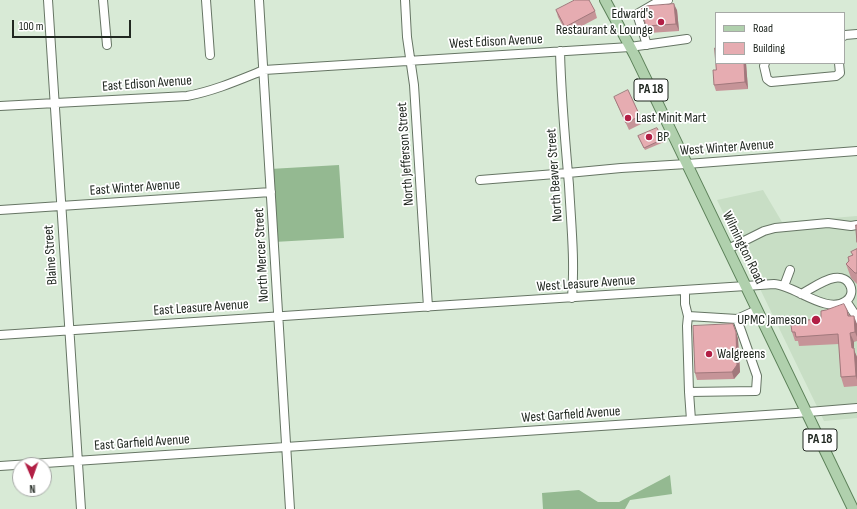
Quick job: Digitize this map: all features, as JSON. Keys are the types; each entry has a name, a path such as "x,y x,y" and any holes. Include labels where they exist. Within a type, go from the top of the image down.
{"main road":[{"name":"Wilmington Road","path":"605,0 630,47 853,509"}],"street":[{"name":"Blaine Street","path":"48,0 81,509"},
{"path":"103,0 107,45"},
{"path":"206,0 210,55"},
{"name":"North Mercer Street","path":"259,0 290,509"},
{"name":"North Jefferson Street","path":"405,0 407,38 414,85 428,307"},
{"path":"647,45 637,14 656,3 668,0"},
{"path":"845,36 857,34"},
{"name":"West Edison Avenue","path":"411,60 630,47 687,39"},
{"name":"North Beaver Street","path":"560,51 561,85 573,240 572,298"},
{"name":"East Edison Avenue","path":"0,106 187,96 222,86 264,70 411,60"},
{"path":"765,64 767,79 771,82 836,76 840,73 840,64"},
{"name":"West Winter Avenue","path":"480,180 857,151"},
{"name":"East Winter Avenue","path":"0,210 271,192"},
{"path":"728,249 775,228 828,223 851,226 857,225"},
{"path":"790,270 784,286 801,294 820,302 838,304 846,301 848,300 851,290 850,284 847,280 836,278 830,279 801,294"},
{"name":"West Leasure Avenue","path":"428,307 774,284 784,286"},
{"path":"685,290 685,304 688,316 687,326 691,420"},
{"path":"846,301 857,320"},
{"name":"East Leasure Avenue","path":"0,335 428,307"},
{"path":"688,316 737,319 757,310"},
{"path":"690,392 756,391 757,376 737,319"},
{"name":"West Garfield Avenue","path":"286,446 806,413 857,408"},
{"name":"East Garfield Avenue","path":"0,466 286,446"}],"shaded area":[{"name":"UPMC Jameson","path":"763,190 782,222 857,216 857,418 824,421 717,200"}],"green space":[{"path":"339,165 344,238 274,242 270,169"},
{"path":"670,475 672,494 630,500 625,509 543,509 542,493 579,490 598,502 619,502"}],"building":[{"path":"575,0 589,0 595,11 565,27 556,10"},
{"path":"674,4 676,24 646,26 641,9 647,6"},
{"path":"716,64 744,64 745,82 714,85 713,70 716,70"},
{"path":"628,90 640,116 626,123 614,97"},
{"path":"657,128 663,139 644,148 638,136"},
{"path":"857,249 857,273 855,273 846,264 849,261 848,257 853,255 851,252"},
{"path":"844,304 848,316 854,316 855,332 850,333 852,348 854,348 856,376 841,377 838,334 796,337 795,332 792,332 791,325 795,325 794,321 821,319 821,311"},
{"name":"Walgreens","path":"733,324 736,332 737,365 732,372 695,373 693,326"}],"place":[{"name":"Edward's Restaurant & Lounge","path":"661,22"},
{"name":"Last Minit Mart","path":"628,118"},
{"name":"BP","path":"649,137"},
{"name":"UPMC Jameson","path":"816,320"},
{"name":"Walgreens","path":"709,354"}]}
